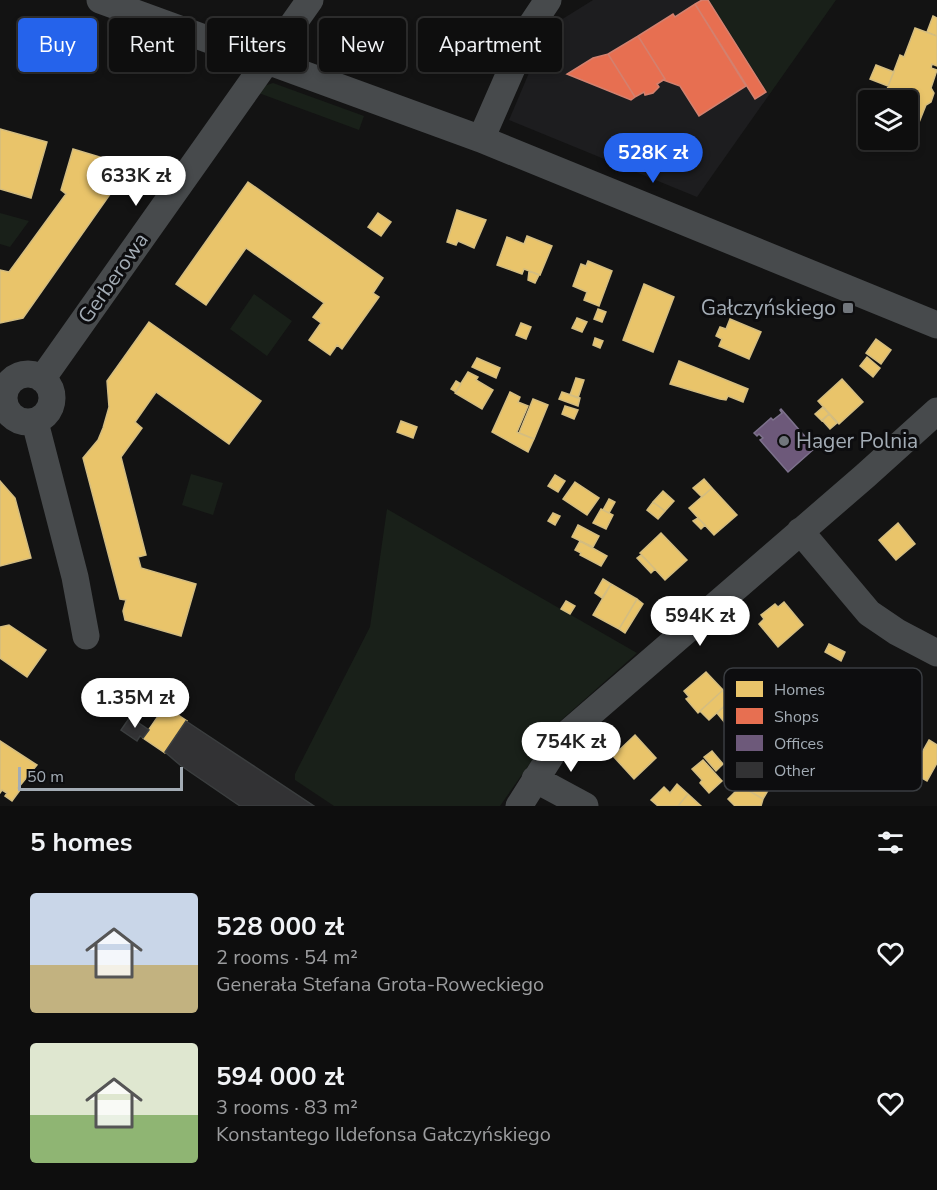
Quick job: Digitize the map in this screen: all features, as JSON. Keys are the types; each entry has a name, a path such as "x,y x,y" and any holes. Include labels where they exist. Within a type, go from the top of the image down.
{"street":[{"path":"100,0 207,38"},
{"name":"Gerberowa","path":"297,18 310,0"},
{"path":"481,140 530,27 548,0"},
{"name":"Gerberowa","path":"42,379 259,72"},
{"path":"299,72 481,140 937,325"},
{"path":"30,374 42,379 50,389 52,402 46,415 35,422 20,421 10,415 4,404 3,388 20,375 30,374"},
{"path":"519,806 562,738 937,411"},
{"path":"35,422 75,577 86,636"},
{"path":"800,531 869,613 897,632 937,653"},
{"path":"535,779 585,806"}],"shaded area":[{"path":"593,0 709,0 769,95 697,197 509,120 529,72 562,72 562,19"},
{"path":"709,0 836,0 769,95"},
{"path":"273,83 364,116 359,130 256,92"},
{"path":"0,213 29,221 10,247 0,244"},
{"path":"254,294 292,321 267,356 230,329"},
{"path":"191,474 223,483 213,515 182,505"},
{"path":"387,509 637,653 558,723 500,806 334,806 295,780 295,774 370,627"}],"building: Homes":[{"path":"933,16 937,18 937,36 927,32"},
{"path":"915,28 937,36 937,66 932,64 931,68 937,70 931,88 934,93 918,125 918,90 887,90 900,55 904,57"},
{"path":"876,65 894,72 888,86 870,79"},
{"path":"0,129 47,142 31,198 0,189"},
{"path":"73,149 113,161 112,164 125,173 23,318 0,323 0,270 9,272 66,194 61,190"},
{"path":"248,182 383,278 373,293 379,297 342,349 337,345 330,355 309,340 321,323 313,317 324,303 246,248 206,305 176,284"},
{"path":"457,210 486,220 474,248 458,241 456,245 447,242"},
{"path":"378,213 391,222 381,236 368,227"},
{"path":"527,236 552,246 540,275 524,269 522,274 497,265 507,237 524,244"},
{"path":"588,261 612,271 599,306 584,300 587,292 573,286 581,264 586,266"},
{"path":"529,271 539,275 535,283 528,280"},
{"path":"644,284 674,297 653,352 623,340"},
{"path":"598,309 606,312 602,322 594,319"},
{"path":"577,318 587,322 582,332 572,328"},
{"path":"730,319 761,332 749,359 719,346 722,339 716,336 720,327 726,329"},
{"path":"149,322 261,401 229,444 156,392 135,422 142,428 121,457 146,555 138,557 141,568 196,584 181,636 125,620 123,611 126,600 120,599 83,458 98,440 103,428 109,407 107,381"},
{"path":"521,323 531,327 526,339 516,335"},
{"path":"595,338 603,341 600,348 593,345"},
{"path":"876,339 891,350 881,364 866,353"},
{"path":"867,357 880,368 873,377 860,366"},
{"path":"477,358 500,368 496,378 472,367"},
{"path":"679,361 748,389 743,402 728,396 726,400 720,399 670,384"},
{"path":"468,372 478,377 476,380 493,390 482,409 455,393"},
{"path":"576,378 584,380 578,398 570,395"},
{"path":"842,379 863,402 839,424 818,401"},
{"path":"456,381 461,384 456,392 451,389"},
{"path":"510,392 520,397 518,402 528,406 517,432 534,439 528,452 492,432"},
{"path":"562,392 580,398 578,406 559,399"},
{"path":"533,399 548,405 534,439 519,433"},
{"path":"565,406 578,410 574,419 562,414"},
{"path":"823,407 829,414 822,421 815,414"},
{"path":"829,414 837,423 830,429 822,420"},
{"path":"401,421 417,427 413,438 397,432"},
{"path":"555,475 565,481 558,492 548,486"},
{"path":"704,479 712,488 702,497 693,488"},
{"path":"0,481 15,498 31,558 0,566"},
{"path":"575,482 599,498 587,515 563,499"},
{"path":"712,488 737,515 714,535 689,508"},
{"path":"663,491 674,501 665,511 653,502"},
{"path":"609,499 615,502 609,513 603,510"},
{"path":"653,502 665,511 658,519 647,510"},
{"path":"601,509 613,515 606,529 593,523"},
{"path":"553,513 560,516 555,525 548,521"},
{"path":"698,518 705,525 701,529 693,521"},
{"path":"898,523 915,544 896,560 879,540"},
{"path":"578,525 599,536 593,547 572,537"},
{"path":"661,533 687,560 665,580 640,553"},
{"path":"580,541 607,556 601,566 575,550"},
{"path":"641,555 655,569 651,573 637,558"},
{"path":"603,579 611,584 602,598 595,593"},
{"path":"611,584 637,599 619,629 593,615"},
{"path":"637,599 643,604 625,633 619,629"},
{"path":"566,601 575,606 570,614 561,609"},
{"path":"784,602 803,625 778,647 759,624 764,619 761,615 775,604 778,607"},
{"path":"9,625 46,650 27,677 0,658 0,627"},
{"path":"829,644 845,652 841,661 825,652"},
{"path":"706,672 723,690 698,713 686,699 689,697 684,691"},
{"path":"723,690 724,706 709,720 700,711"},
{"path":"165,706 187,721 165,753 143,738"},
{"path":"724,706 724,722 717,713"},
{"path":"635,735 656,758 634,779 613,756"},
{"path":"929,740 937,745 937,763 927,781 922,778 922,752"},
{"path":"0,741 37,765 18,788 20,790 12,801 5,796 7,793 2,790 0,793"},
{"path":"712,751 723,764 716,771 704,757"},
{"path":"703,760 722,781 709,793 700,783 702,780 692,769"},
{"path":"677,784 688,794 678,806 658,806 651,800 664,787 670,793"},
{"path":"736,791 749,791 763,799 761,806 735,806 728,799"},
{"path":"749,791 768,791 763,799"},
{"path":"688,794 701,806 678,806"}],"building: Shops":[{"path":"708,0 766,92 755,99 695,4"},
{"path":"695,4 746,86 699,116 680,86 663,80 665,79 638,36 673,14 675,17"},
{"path":"638,36 665,79 657,84 659,87 653,93 645,95 644,92 635,97 608,54"},
{"path":"608,54 635,97 631,100 567,74 593,58"}],"building: Offices":[{"path":"781,409 815,448 788,472 760,440 763,438 754,433 771,418 773,420 782,413"}],"building: Other":[{"path":"130,717 149,730 143,738 140,736 137,741 121,730"},
{"path":"186,721 314,806 240,806 165,752"}],"place":[{"name":"Gałczyńskiego","path":"848,308"},
{"name":"Hager Polnia","path":"784,441"}]}
